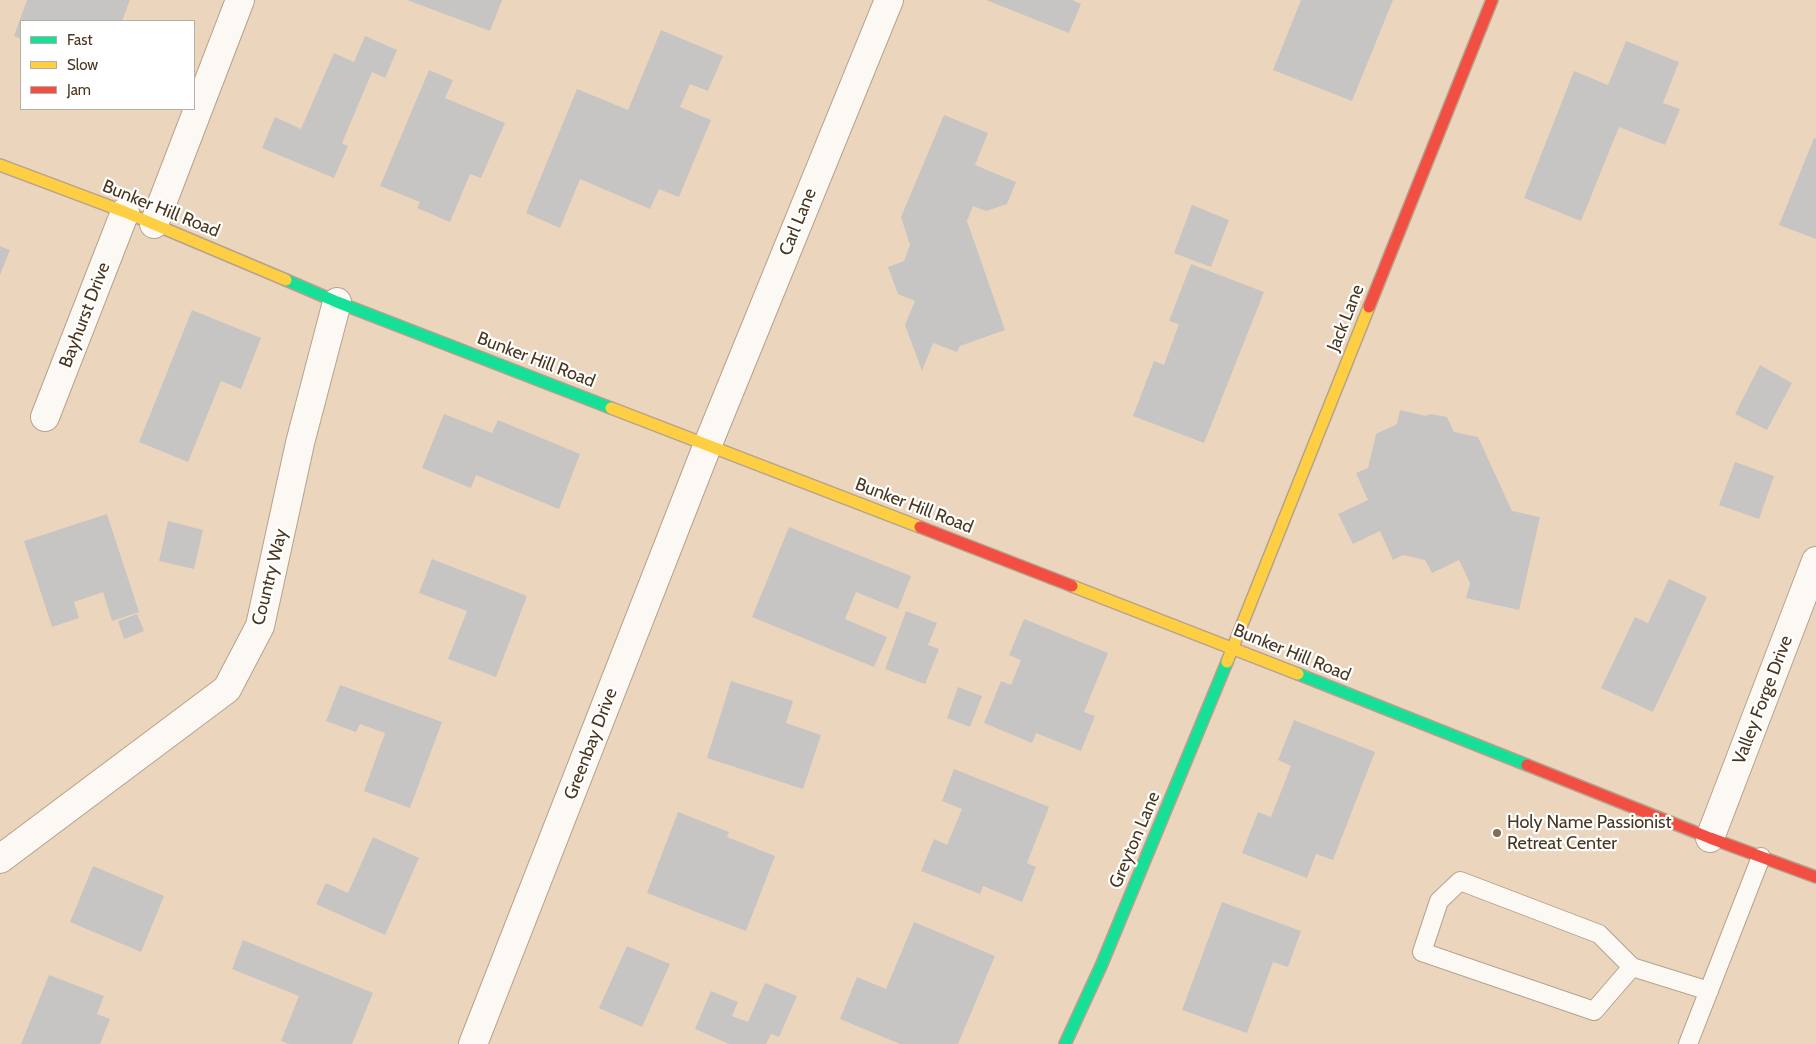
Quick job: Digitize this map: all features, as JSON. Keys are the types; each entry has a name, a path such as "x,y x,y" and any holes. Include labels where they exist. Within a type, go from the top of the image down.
{"street":[{"path":"154,224 240,0"},
{"name":"Carl Lane","path":"708,444 889,0"},
{"name":"Jack Lane","path":"1233,648 1492,0"},
{"name":"Bunker Hill Road","path":"0,165 125,212 337,302 1233,648 1710,838 1816,878"},
{"name":"Bayhurst Drive","path":"45,417 125,212"},
{"name":"Country Way","path":"0,859 227,689 260,626 300,443 337,302"},
{"name":"Greenbay Drive","path":"473,1044 708,444"},
{"name":"Valley Forge Drive","path":"1710,838 1816,561"},
{"name":"Greyton Lane","path":"1065,1044 1101,966 1233,648"}],"lane":[{"path":"1688,1044 1761,857"},
{"path":"1632,967 1594,1010 1422,952 1440,901 1460,881 1599,934 1632,967 1709,991"}],"building":[{"path":"27,0 130,0 122,20 20,20 20,39 14,36"},
{"path":"407,0 502,0 490,31"},
{"path":"986,0 1072,0 1081,4 1069,33"},
{"path":"1301,0 1393,0 1352,101 1273,70"},
{"path":"661,30 723,56 708,91 690,84 680,107 711,120 679,197 659,189 650,209 580,179 560,228 526,213 577,89 628,110"},
{"path":"365,36 397,50 385,78 372,72 342,143 348,146 334,178 262,148 275,117 301,129 334,53 354,62"},
{"path":"1626,41 1679,62 1663,103 1680,109 1665,145 1619,127 1581,221 1524,198 1574,71 1608,85"},
{"path":"429,70 453,80 445,98 505,123 481,178 470,174 450,222 417,208 420,202 380,186"},
{"path":"944,115 988,133 975,165 1016,182 1007,204 986,211 973,206 967,221 1005,330 960,346 957,352 933,343 922,371 905,325 915,301 898,294 888,267 904,261 910,245 901,217"},
{"path":"1814,138 1816,139 1816,239 1779,225"},
{"path":"1192,205 1229,220 1211,267 1174,253"},
{"path":"0,246 10,250 0,275"},
{"path":"1191,264 1264,292 1204,443 1133,416 1154,361 1164,365 1179,324 1169,321"},
{"path":"192,310 261,338 241,389 221,381 188,462 139,442"},
{"path":"1760,365 1792,383 1767,430 1735,414"},
{"path":"1400,410 1426,416 1431,414 1447,417 1454,432 1478,437 1512,511 1540,517 1519,610 1466,598 1470,583 1459,560 1432,573 1425,560 1403,555 1393,560 1380,531 1353,544 1338,514 1368,500 1356,473 1368,468 1376,434 1397,424"},
{"path":"444,414 492,433 498,420 580,454 559,509 476,475 471,488 422,468"},
{"path":"1735,462 1774,476 1759,519 1719,505"},
{"path":"107,514 139,612 112,621 103,592 74,602 79,618 52,627 24,541"},
{"path":"168,521 203,530 194,569 159,561"},
{"path":"789,527 911,576 898,609 856,592 845,619 887,637 874,667 752,617"},
{"path":"432,559 527,596 496,677 448,659 467,611 419,593"},
{"path":"1669,579 1707,597 1653,712 1601,688 1635,617 1648,623"},
{"path":"906,611 937,623 928,645 939,649 925,684 885,669"},
{"path":"137,614 144,631 124,639 118,621"},
{"path":"1024,619 1108,653 1084,712 1095,716 1081,751 1036,733 1032,743 984,723 1001,681 1011,685 1021,660 1009,655"},
{"path":"731,681 793,701 786,723 821,735 803,789 707,758"},
{"path":"340,685 442,722 410,808 364,791 385,733 360,724 356,732 326,721"},
{"path":"958,687 982,696 970,727 947,718"},
{"path":"1294,720 1375,752 1333,860 1316,854 1307,878 1242,853 1258,812 1271,817 1291,766 1278,760"},
{"path":"954,769 1049,807 1027,863 1036,867 1022,902 983,886 980,894 921,871 934,839 947,845 962,809 942,801"},
{"path":"678,812 729,832 727,837 775,856 746,931 647,893"},
{"path":"373,837 419,858 385,935 316,904 326,883 348,893"},
{"path":"93,866 164,896 141,952 70,922"},
{"path":"1222,902 1301,931 1288,967 1273,962 1247,1033 1182,1010"},
{"path":"914,922 995,956 958,1044 900,1044 840,1019 857,977 886,989"},
{"path":"243,940 373,993 352,1044 289,1044 281,1041 299,996 232,969"},
{"path":"627,946 670,964 642,1027 599,1008"},
{"path":"49,975 104,996 97,1014 110,1019 100,1044 21,1044"},
{"path":"765,983 797,996 779,1037 771,1034 766,1044 729,1044 695,1029 711,991 738,1002 732,1016 748,1022"}],"traffic: fast":[{"path":"286,280 337,302 611,408"},
{"path":"1065,1044 1101,966 1227,662"},
{"path":"1298,674 1527,765"}],"traffic: slow":[{"path":"0,165 125,212 286,280"},
{"path":"1227,662 1369,307"},
{"path":"611,408 920,527"},
{"path":"1072,586 1298,674"}],"traffic: jam":[{"path":"1369,307 1492,0"},
{"path":"920,527 1072,586"},
{"path":"1527,765 1710,838 1816,877"}],"place":[{"name":"Holy Name Passionist Retreat Center","path":"1497,833"}]}
